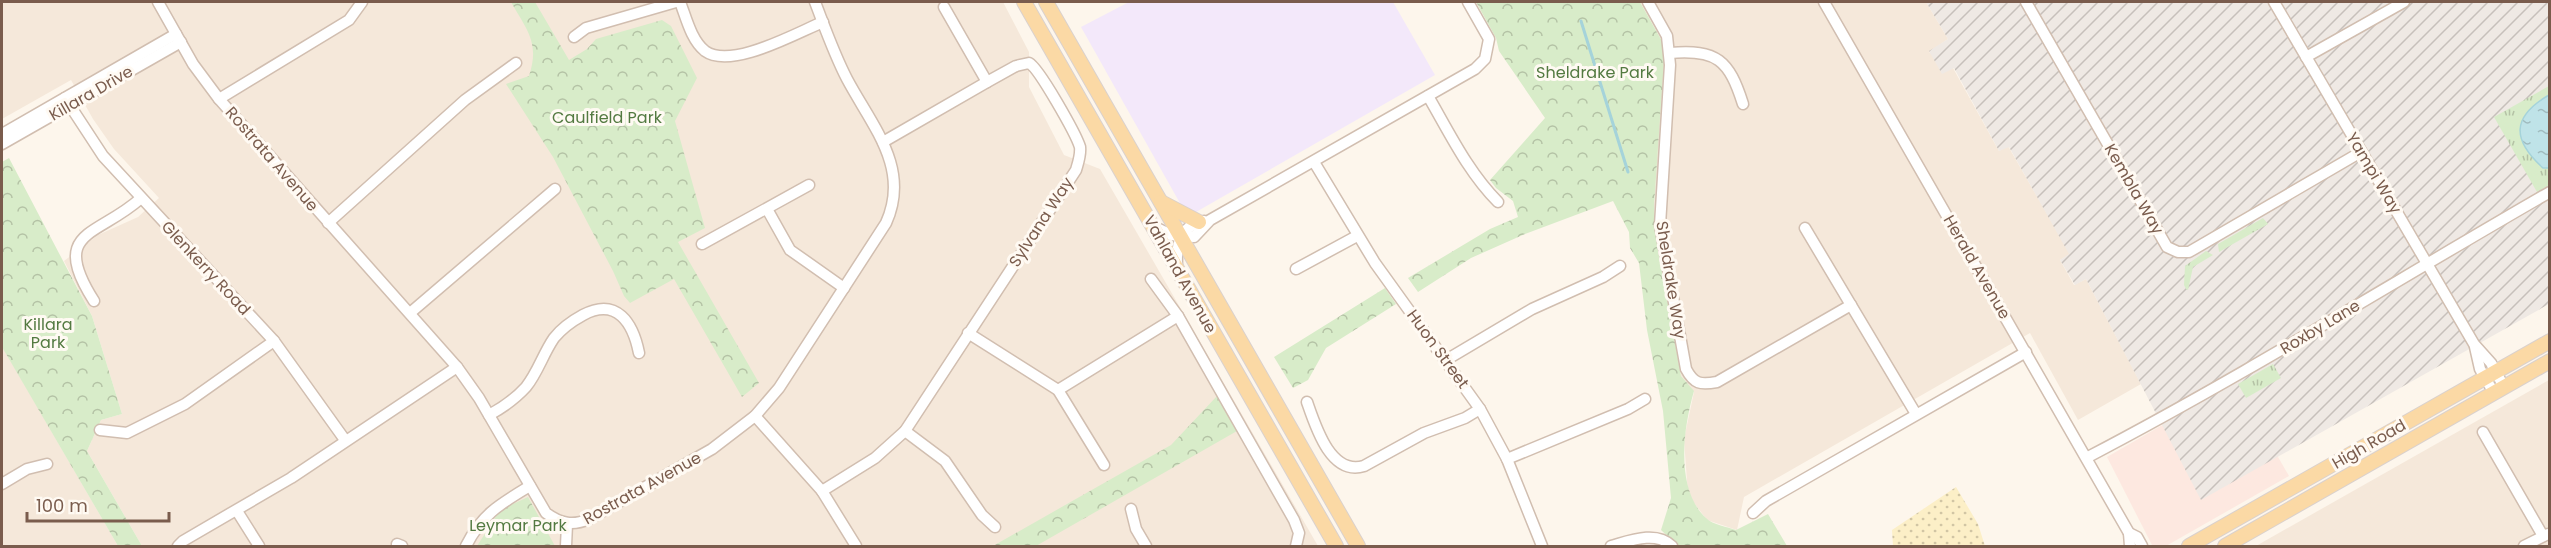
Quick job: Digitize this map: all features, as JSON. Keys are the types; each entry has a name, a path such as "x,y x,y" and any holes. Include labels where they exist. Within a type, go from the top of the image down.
{"main road":[{"name":"Vahland Avenue","path":"1023,2 1336,546"},
{"name":"Vahland Avenue","path":"1046,2 1358,546"},
{"path":"1161,202 1205,221"},
{"name":"High Road","path":"2189,546 2550,341"},
{"name":"High Road","path":"2225,546 2550,361"}],"street":[{"name":"Rostrata Avenue","path":"158,2 193,64 219,99 457,367 489,415 546,513 557,521 567,524 589,519 712,450 743,428 779,388 886,223 892,209 895,183 892,165 883,141 846,77 815,2"},
{"path":"219,99 349,20 362,2"},
{"path":"574,37 586,27 678,2 697,42 705,51 725,57 745,54 823,22"},
{"path":"1153,226 1171,235 1194,237 1205,221 1314,162 1475,69 1485,59 1489,39 1468,2"},
{"name":"Sheldrake Way","path":"1648,2 1667,36 1670,53 1660,225 1686,369 1691,379 1701,385 1717,382 1851,304"},
{"name":"Herald Avenue","path":"1824,2 2088,457 2129,533 2130,546"},
{"name":"Kembla Way","path":"2026,2 2167,247 2178,252 2189,252 2361,152"},
{"name":"Yampi Way","path":"2274,2 2428,262 2474,344 2480,369 2491,375 2499,390"},
{"path":"2306,57 2404,2"},
{"path":"944,7 987,82"},
{"name":"Killara Drive","path":"2,144 68,102 179,38"},
{"path":"1670,53 1702,53 1715,56 1726,67 1743,104"},
{"path":"328,223 465,100 516,63"},
{"name":"Sylvana Way","path":"822,491 875,458 905,431 1076,170 1080,153 1076,139 1033,65 1023,63 883,141"},
{"path":"1428,96 1487,192 1498,202"},
{"name":"Killara Drive","path":"2,134 68,102"},
{"name":"Glenkerry Road","path":"68,102 103,156 140,199 273,341 304,380 345,440"},
{"name":"Huon Street","path":"1314,162 1357,236 1480,409 1508,459 1542,546"},
{"path":"702,244 809,185"},
{"path":"410,313 555,189"},
{"name":"Roxby Lane","path":"2088,457 2161,419 2291,345 2550,192"},
{"path":"94,301 77,269 75,255 80,242 90,231 140,199"},
{"path":"767,209 790,250 801,260 844,288"},
{"path":"1806,228 1916,414"},
{"path":"1296,269 1357,236"},
{"path":"1177,269 1176,254 1180,237"},
{"path":"1446,360 1532,309 1603,277 1620,266"},
{"path":"1151,279 1178,316 1294,520 1299,533 1296,546"},
{"path":"489,415 525,388 563,327 589,311 600,308 609,309 625,319 632,328 639,354"},
{"path":"1058,390 1178,316"},
{"path":"968,333 1058,390 1104,465"},
{"path":"100,430 127,433 185,404 236,370 273,341"},
{"path":"1753,513 1766,501 2026,352"},
{"path":"178,546 291,478 457,367"},
{"path":"1508,459 1628,409 1645,399"},
{"path":"1307,402 1314,423 1336,461 1354,470 1424,433 1465,418 1480,409"},
{"path":"755,416 822,491 856,546"},
{"path":"905,431 945,461 982,516 995,527"},
{"path":"2483,432 2546,534 2524,546"},
{"path":"2,484 27,469 47,464"},
{"path":"465,546 475,527 494,508 530,486"},
{"path":"1131,509 1136,529 1146,546"},
{"path":"237,511 259,546"},
{"path":"566,546 567,524"},
{"name":"Herald Avenue","path":"2129,533 2137,537 2142,546"},
{"path":"1611,546 1641,538 1654,538 1672,546"}],"shaded area":[{"path":"2,2 1003,2 1029,52 1029,87 1064,155 1100,169 1318,546 142,546 87,451 101,420 122,414 92,316 64,261 98,235 138,217 159,198 114,149 93,119 71,80 2,119"},
{"path":"1129,2 1393,2 1435,75 1196,212 1181,205 1081,27"},
{"path":"1640,2 1926,2 1948,39 1929,52 1953,68 1999,151 2008,146 2070,254 2060,260 2074,285 2086,279 2141,384 2078,420 2030,333 1744,497 1737,530 1707,520 1688,495 1684,439 1694,392 1681,376 1656,234 1654,205 1663,43"},
{"path":"1926,2 2549,2 2549,304 2201,500 2086,279 2075,285 2060,260 2069,254 2009,147 1999,151 1954,68 1942,74 1929,51 1948,39"},
{"path":"2,346 118,546 2,546"},
{"path":"2549,380 2549,546 2256,546"},
{"path":"2235,383 2289,476 2166,546 2152,545 2107,457"}],"green space":[{"name":"Caulfield Park","path":"511,2 535,2 569,60 587,49 596,39 662,20 671,26 697,78 675,121 705,228 678,242 759,383 742,397 674,279 630,303 624,296 553,157 506,84 529,76 533,54 527,29"},
{"name":"Sheldrake Park","path":"1476,2 1640,2 1663,43 1664,60 1654,206 1656,237 1681,376 1694,391 1687,423 1684,458 1690,491 1696,506 1706,518 1716,524 1736,530 1768,514 1787,546 1678,546 1661,530 1671,498 1663,411 1647,330 1639,263 1630,248 1629,232 1613,201 1525,234 1471,258 1418,292 1408,278 1490,229 1518,217 1513,201 1496,188 1490,180 1545,118 1499,51 1496,38"},
{"path":"2549,86 2549,185 2537,192 2494,117"},
{"name":"Killara Park","path":"9,158 92,316 122,414 101,420 87,451 142,546 118,546 2,347 2,162"},
{"path":"2263,218 2268,224 2219,252 2218,244"},
{"path":"2206,251 2213,255 2193,267 2188,290 2184,285 2185,266"},
{"path":"1385,288 1396,304 1326,348 1308,380 1293,388 1274,357"},
{"path":"2273,364 2281,378 2246,398 2238,384"},
{"path":"1217,396 1237,431 1036,546 993,546 1171,445"},
{"name":"Leymar Park","path":"528,497 555,546 477,546 500,510"}],"sand":[{"path":"1956,487 1978,524 1985,546 1893,546 1892,530"}],"water":[{"path":"2549,95 2549,168 2543,168 2526,148 2520,129 2522,120 2528,112"}],"waterway":[{"path":"1581,21 1628,172"}]}
